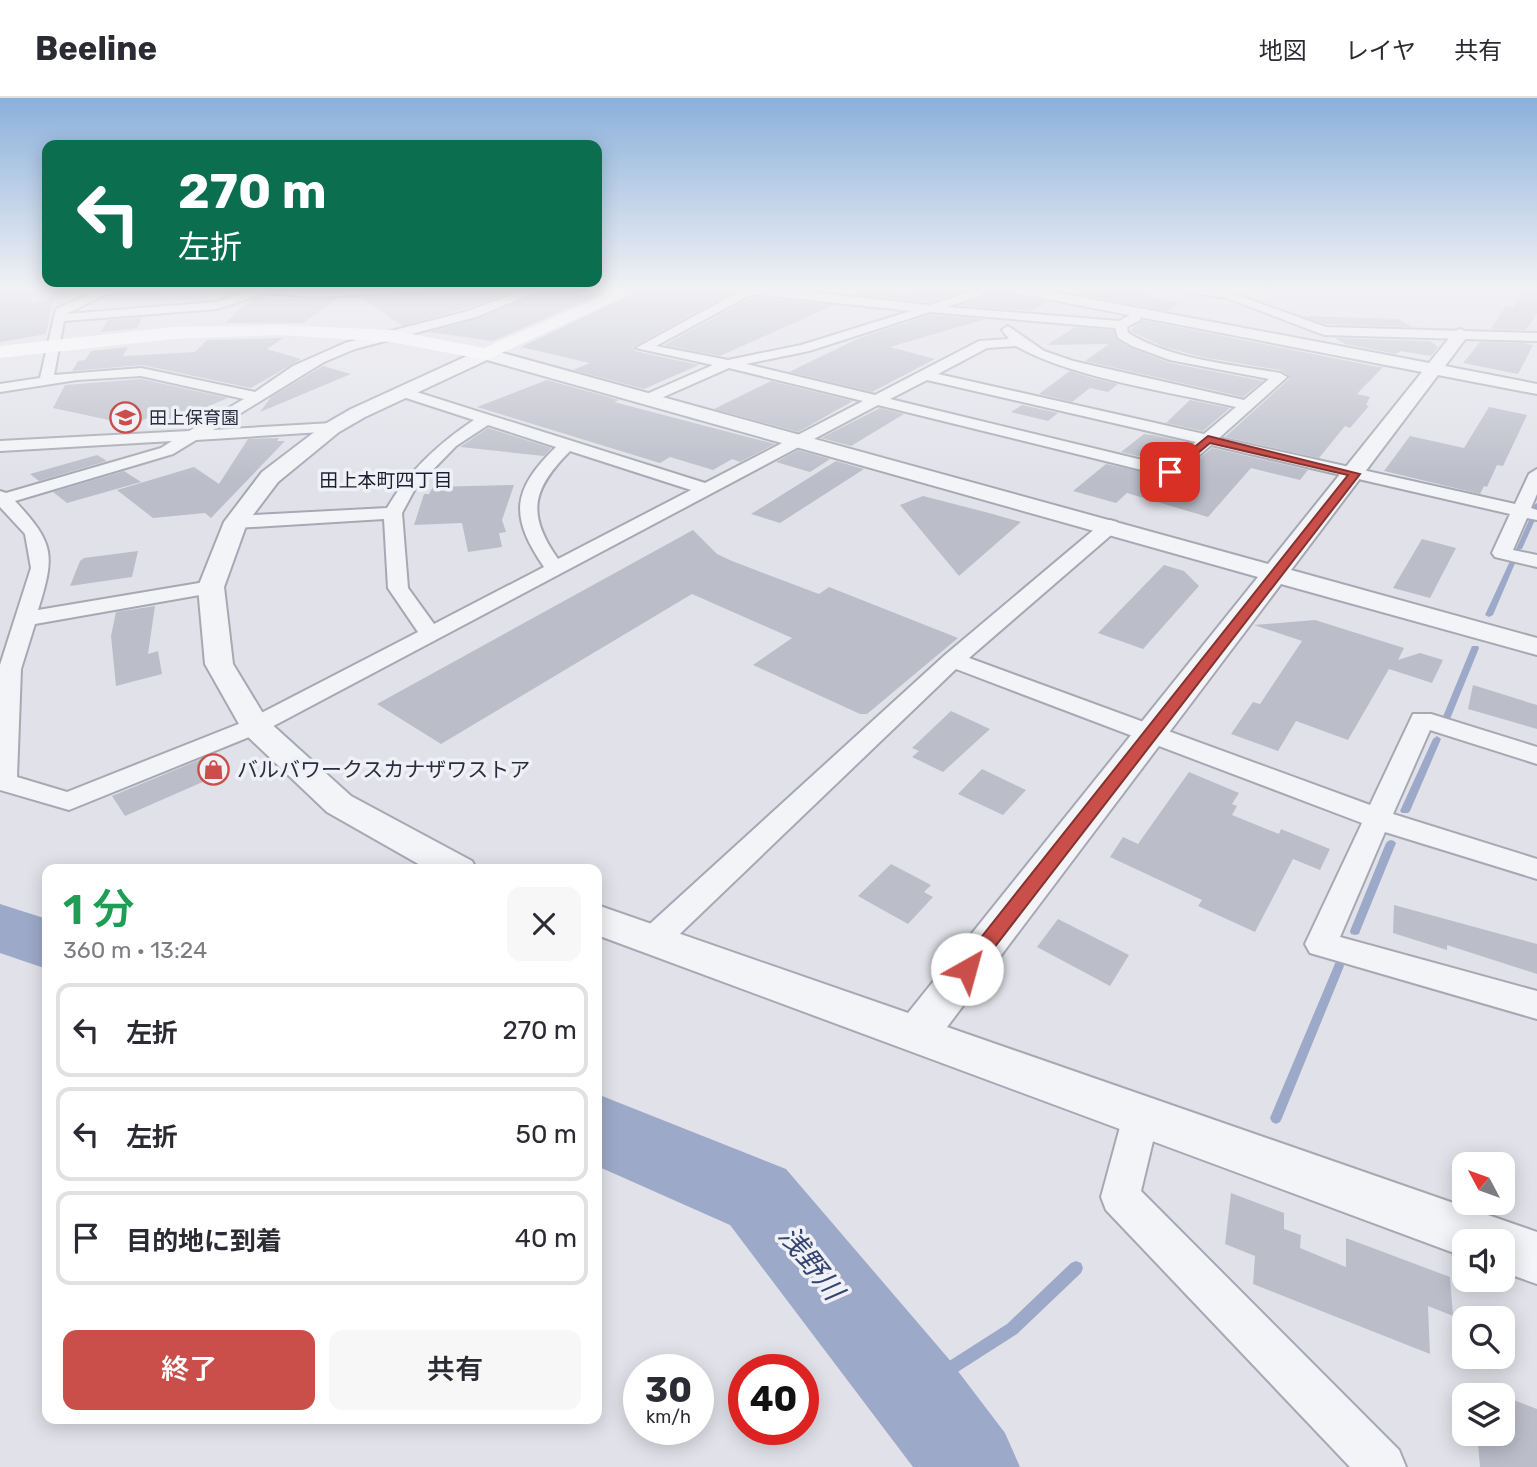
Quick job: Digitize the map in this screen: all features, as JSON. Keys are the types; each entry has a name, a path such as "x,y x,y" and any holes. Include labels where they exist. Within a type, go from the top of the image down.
{"main road":[{"path":"470,351 486,354 493,351"}],"street":[{"path":"46,380 52,351"},
{"path":"339,351 298,369 167,451 1,498 34,533 41,568 10,668 2,782 69,800 255,726 971,351"},
{"path":"658,351 728,364 877,399 1170,472 1280,377 1156,351"},
{"path":"647,399 728,364 790,351"},
{"path":"1032,351 1069,364 1246,405"},
{"path":"1337,351 1537,389"},
{"path":"917,1033 1449,351"},
{"path":"448,864 339,803 255,726 219,664 211,587 215,570 236,522 271,477 332,429 402,392 486,354 1537,647"},
{"path":"0,388 46,380 141,372 257,397"},
{"path":"925,375 1528,513"},
{"path":"402,392 708,490"},
{"path":"430,634 398,588 393,513 409,485 450,443 486,419"},
{"path":"0,446 332,429"},
{"path":"555,569 536,545 527,520 527,498 544,467 567,445"},
{"path":"1537,474 1528,513 1502,553 1537,561"},
{"path":"236,522 393,513"},
{"path":"652,941 953,660 1110,526"},
{"path":"26,619 211,587"},
{"path":"953,660 1377,818 1537,869"},
{"path":"1537,756 1422,719 1321,944 1537,1006"},
{"path":"602,922 1456,1229"},
{"path":"1141,1116 1120,1197 1382,1467"},
{"path":"1515,1250 1537,1258"}],"building":[{"path":"91,351 126,351 123,356 273,351 301,359 251,388 142,365 72,371 78,361 85,360"},
{"path":"538,351 635,351 699,365 644,389 573,370 590,363"},
{"path":"694,351 731,351 720,356"},
{"path":"832,351 905,351 935,359 872,392 789,372"},
{"path":"1099,351 1139,351 1170,363 1263,381 1243,397 1085,361"},
{"path":"1179,351 1298,351 1383,367 1357,394 1370,397 1366,405 1369,406 1350,428 1345,426 1319,458 1225,437 1289,379 1288,375 1280,370"},
{"path":"1380,351 1435,351 1431,356 1400,351 1396,354"},
{"path":"1473,351 1530,351 1518,374 1463,363"},
{"path":"323,366 351,374 260,412 271,397"},
{"path":"1070,371 1118,384 1108,392 1090,388 1072,402 1039,394"},
{"path":"141,379 228,398 175,420 154,415 132,425 53,408 65,385"},
{"path":"547,380 619,400 614,402 775,444 740,462 732,459 713,470 670,457 660,463 477,407"},
{"path":"771,381 853,401 798,432 714,409"},
{"path":"1190,400 1230,408 1203,431 1166,423"},
{"path":"1022,405 1058,413 1048,421 1011,412"},
{"path":"1489,407 1527,415 1503,466 1497,465 1487,487 1484,486 1480,494 1384,471 1410,436 1464,448"},
{"path":"880,408 904,414 851,446 821,438"},
{"path":"488,428 551,448 544,456 460,447"},
{"path":"1144,434 1190,443 1166,463 1121,452"},
{"path":"279,438 277,441 285,441 211,518 205,513 153,518 117,490 194,467 219,484 248,439"},
{"path":"1212,448 1308,470 1300,480 1251,468 1208,517 1127,493 1116,503 1073,491 1106,464 1176,479"},
{"path":"798,450 830,459 810,472 776,462"},
{"path":"97,455 107,461 39,481 30,474"},
{"path":"836,461 864,469 780,523 751,514"},
{"path":"124,471 141,482 67,503 53,492"},
{"path":"514,485 502,520 506,532 499,533 502,547 468,552 462,523 414,525 424,494 429,494 433,487"},
{"path":"923,496 1021,522 959,576 900,505"},
{"path":"693,530 717,554 732,561 819,594 829,587 958,638 867,714 860,714 753,665 792,638 692,594 441,744 377,704"},
{"path":"1422,539 1456,548 1430,598 1393,588"},
{"path":"138,551 132,577 70,586 80,561 84,558"},
{"path":"1164,565 1184,571 1199,586 1143,649 1098,633"},
{"path":"155,606 148,654 158,651 162,674 116,686 111,636 116,612"},
{"path":"1315,620 1404,648 1398,660 1420,653 1443,660 1432,683 1389,669 1348,740 1296,721 1278,751 1231,734 1253,702 1260,704 1302,641 1254,625"},
{"path":"1473,685 1537,705 1537,729 1468,709"},
{"path":"951,711 990,729 943,772 912,757 919,751 912,748"},
{"path":"216,753 230,770 125,816 112,796"},
{"path":"982,769 1026,790 1003,815 958,794"},
{"path":"1189,772 1239,793 1232,804 1237,806 1232,815 1279,834 1281,829 1330,849 1320,870 1293,859 1255,932 1198,906 1202,900 1110,857 1123,837 1138,844"},
{"path":"891,864 931,885 924,892 933,897 908,924 858,896"},
{"path":"1394,905 1537,944 1537,974 1447,945 1447,950 1393,933"},
{"path":"1058,919 1129,955 1110,986 1037,947"},
{"path":"1231,1193 1284,1213 1284,1229 1301,1235 1300,1248 1346,1267 1346,1238 1450,1277 1452,1316 1428,1306 1430,1354 1253,1284 1255,1256 1225,1244"},
{"path":"1515,1401 1537,1409 1537,1467 1480,1467 1478,1446 1515,1446"}],"waterway":[{"path":"1519,549 1532,520"},
{"path":"1489,615 1513,561"},
{"path":"1446,719 1475,648"},
{"path":"1405,811 1437,739"},
{"path":"1355,931 1391,843"},
{"name":"浅野川","path":"0,928 42,942"},
{"path":"1276,1118 1339,966"},
{"name":"浅野川","path":"602,1131 758,1197 915,1391 971,1467"},
{"path":"915,1391 1012,1329 1076,1268"}],"place":[{"name":"田上保育園","path":"126,418"},
{"name":"バルバワークスカナザワストア","path":"214,769"}],"district":[{"name":"田上本町四丁目","path":"386,480"}],"route":[{"path":"967,969 1148,734 1355,474 1208,439 1170,472"}]}
